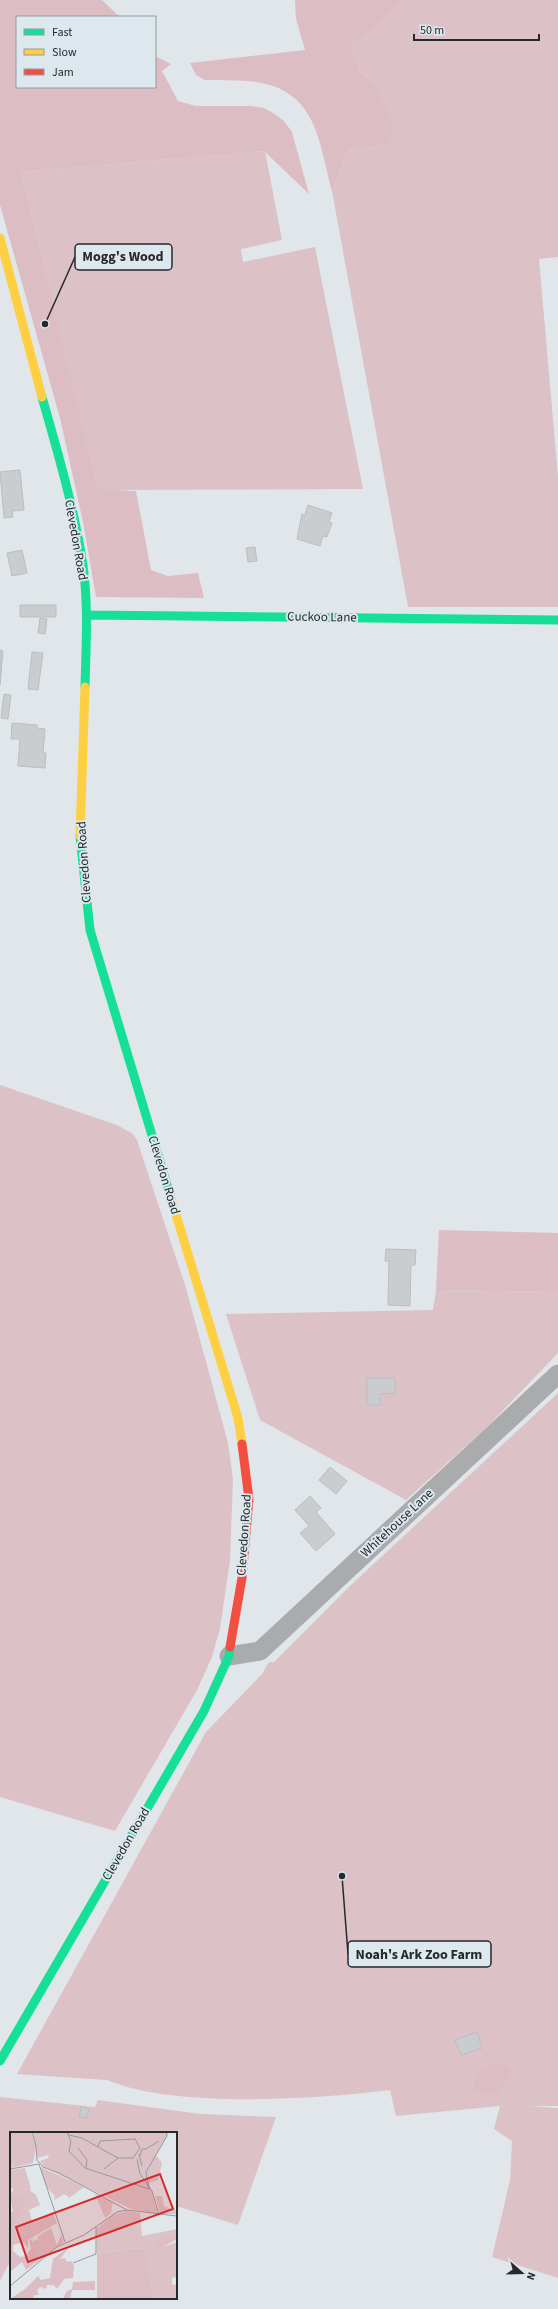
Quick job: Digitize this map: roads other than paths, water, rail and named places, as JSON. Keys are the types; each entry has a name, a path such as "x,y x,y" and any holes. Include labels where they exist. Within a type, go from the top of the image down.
{"main road":[{"name":"Clevedon Road","path":"0,238 67,489 82,560 87,615 80,842 90,930 238,1418 249,1499 242,1578 229,1656 204,1712 0,2061"},
{"name":"Cuckoo Lane","path":"87,615 558,620"}],"street":[{"name":"Whitehouse Lane","path":"229,1656 260,1651 558,1374"}],"place":[{"name":"Mogg's Wood","path":"45,324"},
{"name":"Noah's Ark Zoo Farm","path":"342,1876"}]}
